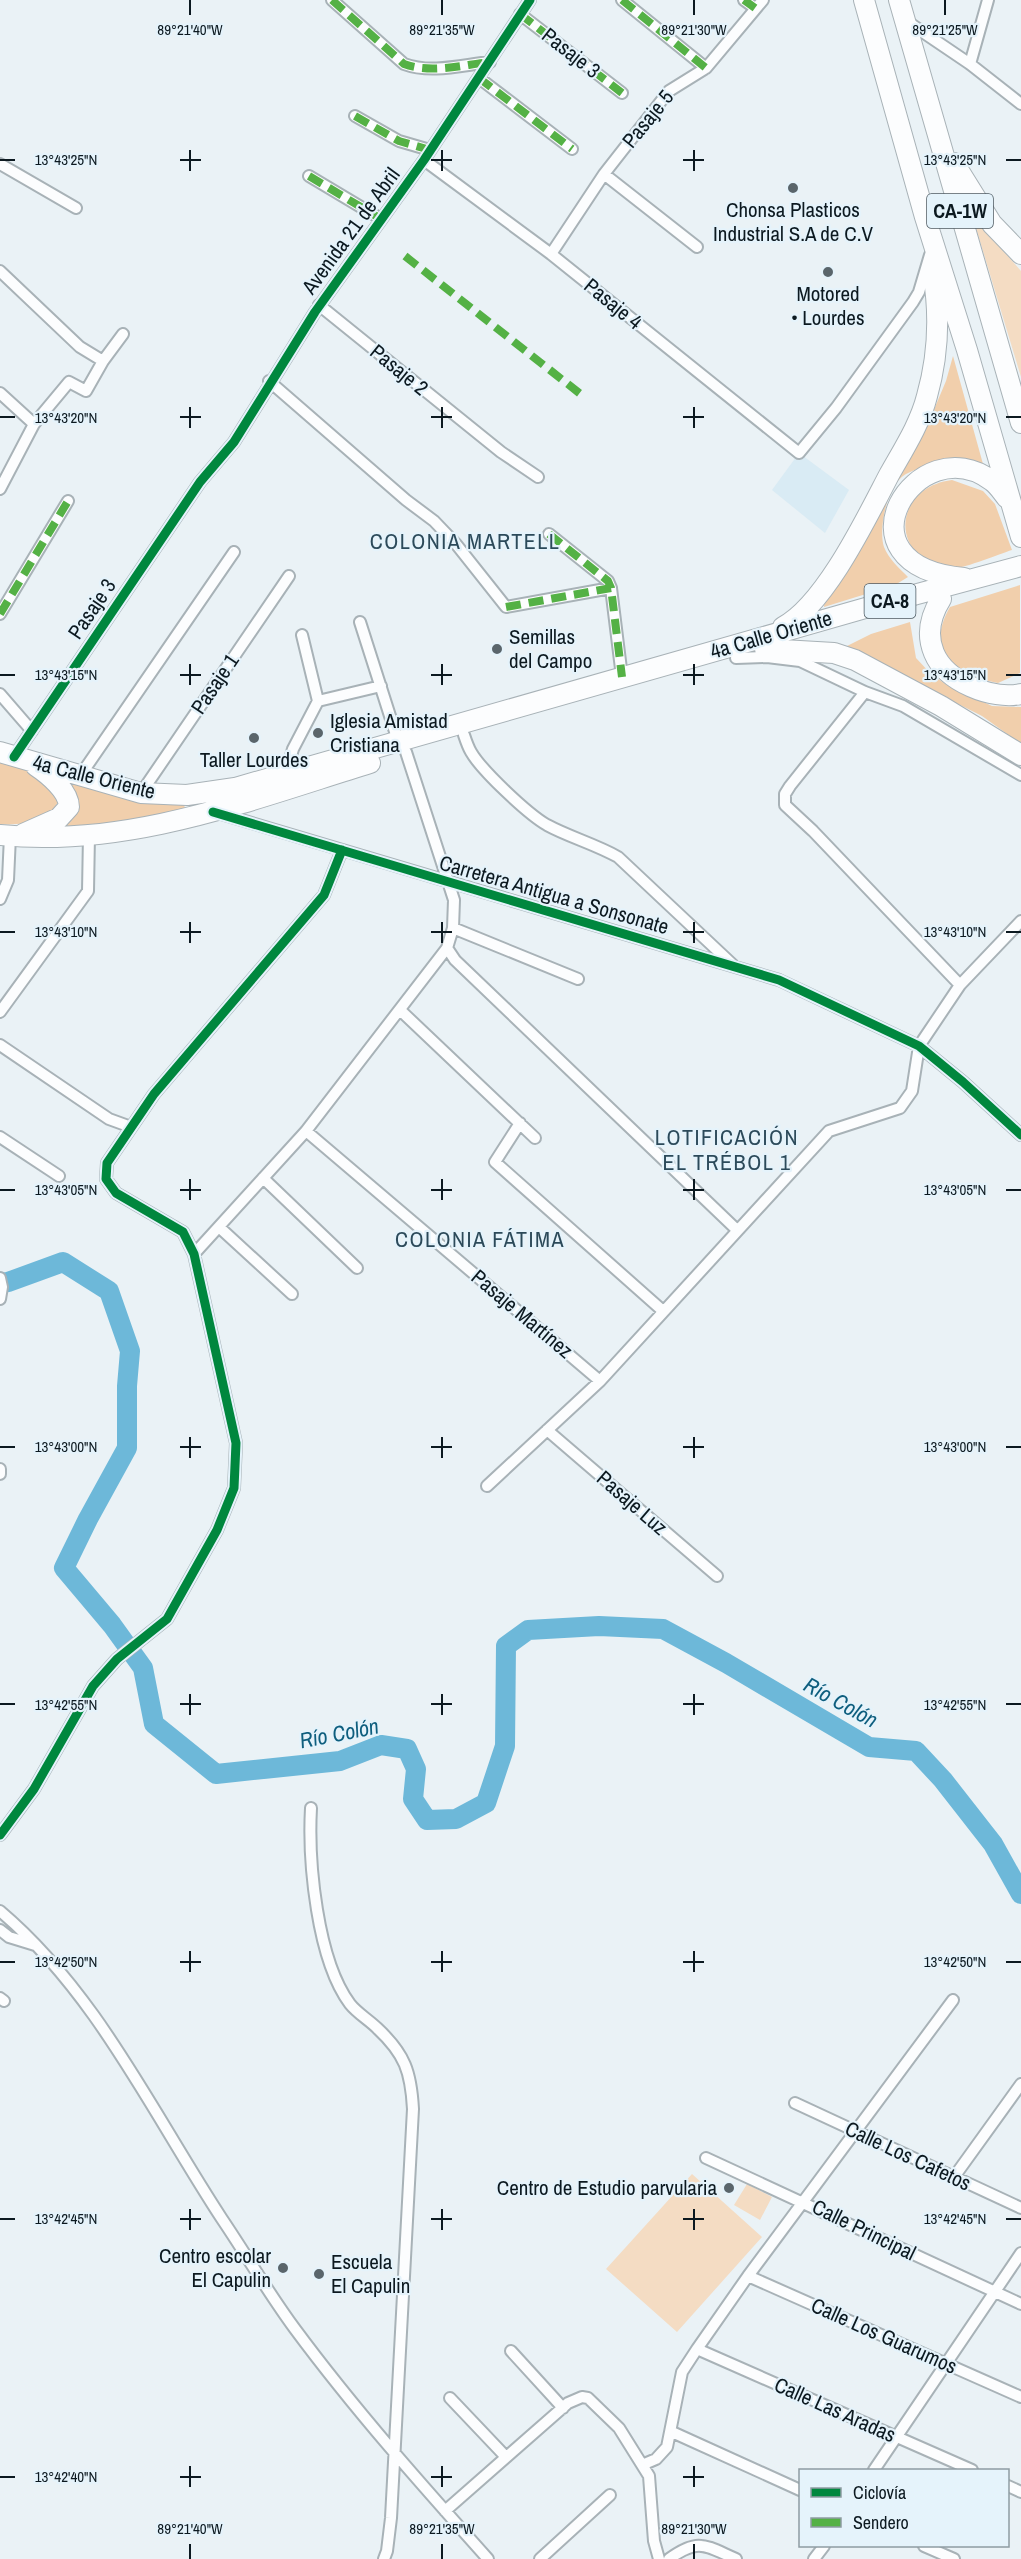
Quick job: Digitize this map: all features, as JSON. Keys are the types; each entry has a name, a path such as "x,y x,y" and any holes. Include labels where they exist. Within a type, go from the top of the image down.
{"highway":[{"name":"CA-1W","path":"864,0 925,217 967,350 1021,537"},
{"name":"CA-1W","path":"899,0 1021,423"},
{"path":"938,132 967,186 992,224 1021,254"},
{"path":"763,644 803,613 858,534 924,408 934,359 937,315 925,217"},
{"path":"973,578 945,575 919,567 897,543 894,512 901,499 918,481 932,472 951,468 978,473 993,482 1009,500 1021,537"},
{"name":"4a Calle Oriente","path":"15,757 141,793 166,795 207,793 235,788 286,773 464,735 736,658 763,644 973,578 1021,566"},
{"name":"4a Calle Oriente","path":"9,835 89,835 151,826 213,812 402,747 622,677 940,599 1021,575"},
{"path":"940,599 934,611 930,634 934,655 960,679 983,691 1006,696 1021,693"},
{"path":"763,644 834,653 855,660 941,706 1021,755"},
{"path":"9,835 59,818 69,807 67,799 45,772 15,757"}],"street":[{"path":"332,0 404,64 417,69 433,69 490,62"},
{"name":"Avenida 21 de Abril","path":"200,482 234,442 269,381 319,305 427,155 530,0"},
{"path":"622,0 706,68"},
{"path":"744,0 759,4"},
{"path":"970,64 988,0"},
{"name":"Pasaje 5","path":"551,254 604,174 669,91 706,68 759,4"},
{"name":"Pasaje 3","path":"520,14 622,93"},
{"path":"905,20 970,64 1021,104"},
{"path":"478,78 572,149"},
{"path":"355,116 427,155"},
{"name":"Pasaje 4","path":"427,155 799,453 836,408 913,302"},
{"path":"0,164 76,208"},
{"path":"604,174 697,247"},
{"path":"309,176 381,219"},
{"path":"913,302 919,292 930,255"},
{"path":"0,271 80,347 103,361"},
{"path":"913,302 928,303 937,315"},
{"name":"Pasaje 2","path":"319,305 501,452 538,477"},
{"path":"1,484 34,424 69,382 86,391 103,361 123,334"},
{"path":"269,381 449,536 506,607 611,588"},
{"path":"0,393 34,424"},
{"name":"Pasaje 3","path":"15,757 200,482"},
{"path":"0,614 68,501"},
{"path":"549,534 608,581 611,588 622,677"},
{"path":"81,777 234,552"},
{"name":"Pasaje 1","path":"141,793 289,576"},
{"path":"194,1254 306,1131 447,948 453,927 454,900 451,884 360,622"},
{"path":"286,773 293,749 318,701 302,635"},
{"path":"736,658 767,657 800,661 865,692 903,706 1021,775"},
{"path":"318,701 381,686"},
{"path":"865,692 790,786 785,794 785,805 813,831 960,985"},
{"path":"0,694 32,731"},
{"path":"464,735 471,752 482,766 536,818 549,826 598,845 618,857 735,967"},
{"name":"Carretera Antigua a Sonsonate","path":"213,812 779,980 919,1047 963,1082 1021,1135"},
{"path":"0,899 8,880 9,835"},
{"path":"0,1012 88,891 89,835"},
{"path":"0,1835 34,1789 93,1686 117,1659 166,1619 217,1530 234,1488 237,1443 194,1254 183,1232 116,1193 106,1179 107,1163 154,1094 324,895 342,850"},
{"path":"487,1486 600,1381 829,1131 900,1108 912,1091 919,1047 960,985 1021,921"},
{"path":"453,927 578,979"},
{"path":"447,948 455,960 737,1230"},
{"path":"400,1010 535,1138"},
{"path":"0,1045 109,1119 131,1127"},
{"path":"520,1123 495,1162 663,1311"},
{"name":"Pasaje Martínez","path":"306,1131 600,1381"},
{"path":"0,1137 59,1176"},
{"path":"263,1178 357,1268"},
{"path":"219,1227 292,1294"},
{"path":"0,1299 1,1283"},
{"name":"Pasaje Luz","path":"547,1430 717,1576"},
{"path":"311,1808 310,1838 313,1881 330,1970 350,2005 378,2029 404,2059 412,2085 413,2109 391,2518 384,2559"},
{"path":"0,1911 39,1946 96,2018 214,2206 295,2328 394,2454 488,2559"},
{"path":"0,1930 9,1937 39,1946"},
{"path":"642,2464 656,2459 667,2446 672,2432 682,2372 697,2349 803,2201 953,2000"},
{"path":"954,2177 1021,2084"},
{"name":"Calle Los Cafetos","path":"795,2103 1021,2208"},
{"name":"Calle Principal","path":"706,2158 1021,2304"},
{"path":"875,2469 1021,2253"},
{"name":"Calle Los Guarumos","path":"748,2276 1021,2397"},
{"name":"Calle Las Aradas","path":"697,2349 970,2469"},
{"path":"511,2351 563,2408"},
{"path":"445,2511 563,2408 582,2397 588,2398 619,2428 649,2476 654,2541 659,2559"},
{"path":"450,2398 506,2457"},
{"path":"672,2432 799,2489"},
{"path":"540,2559 610,2494"},
{"path":"669,2559 682,2549 701,2544 736,2559"},
{"path":"814,2559 823,2547"},
{"path":"926,2547 954,2559"}],"shaded area":[{"path":"972,215 1021,271 1021,377"},
{"path":"953,356 983,464 934,465 915,470 899,479 889,497 883,519 882,539 888,555 908,577 895,585 824,607 825,596 930,419 946,381"},
{"path":"799,453 849,490 825,533 772,490"},
{"path":"952,480 983,491 995,504 1012,550 954,568 933,564 918,554 909,541 905,526 908,511 917,497 931,486"},
{"path":"1020,585 1020,673 998,683 965,675 952,667 942,652 940,643 942,625 950,607"},
{"path":"910,622 916,658 931,674 947,685 992,706 1021,707 1021,744 982,716 845,647 871,634"},
{"path":"0,755 29,764 59,799 50,812 26,823 0,824"},
{"path":"58,774 184,804 185,809 148,819 59,829 63,819"},
{"path":"692,2174 762,2237 677,2332 606,2269"},
{"path":"747,2184 772,2197 760,2220 734,2205"}],"waterway":[{"name":"Río Colón","path":"0,1283 63,1262 109,1291 130,1351 127,1386 127,1448 64,1568 112,1625 143,1668 154,1724 216,1774 340,1761 381,1745 407,1749 416,1769 413,1799 427,1820 456,1819 486,1803 505,1746 506,1646 528,1630 599,1626 663,1629 726,1663 869,1747 916,1751 943,1780 993,1844 1021,1894"}],"marked path":[{"path":"332,0 404,64 436,69 490,62"},
{"path":"622,0 706,68"},
{"path":"744,0 755,8"},
{"path":"520,14 622,93"},
{"path":"479,78 572,149"},
{"path":"355,116 399,141 430,150"},
{"path":"309,176 381,219"},
{"path":"405,256 583,396"},
{"path":"0,614 68,501"},
{"path":"549,534 608,581 611,588"},
{"path":"506,607 611,588 622,677"}],"cycle path":[{"path":"14,757 200,482 234,442 315,312 424,160 530,0"},
{"path":"213,812 779,980 919,1046 963,1082 1021,1135"},
{"path":"0,1835 34,1789 93,1686 117,1659 167,1619 217,1530 234,1488 236,1443 194,1254 183,1232 116,1193 106,1179 107,1163 154,1094 324,895 342,850"}],"place":[{"name":"Chonsa Plasticos Industrial S.A de C.V","path":"793,188"},
{"name":"Motored • Lourdes","path":"828,272"},
{"name":"Semillas del Campo","path":"497,649"},
{"name":"Iglesia Amistad Cristiana","path":"318,733"},
{"name":"Taller Lourdes","path":"254,738"},
{"name":"Centro de Estudio parvularia","path":"729,2188"},
{"name":"Centro escolar El Capulin","path":"283,2268"},
{"name":"Escuela El Capulin","path":"319,2274"}],"district":[{"name":"COLONIA MARTELL","path":"465,541"},
{"name":"LOTIFICACIÓN EL TRÉBOL 1","path":"727,1150"},
{"name":"COLONIA FÁTIMA","path":"480,1239"}]}
